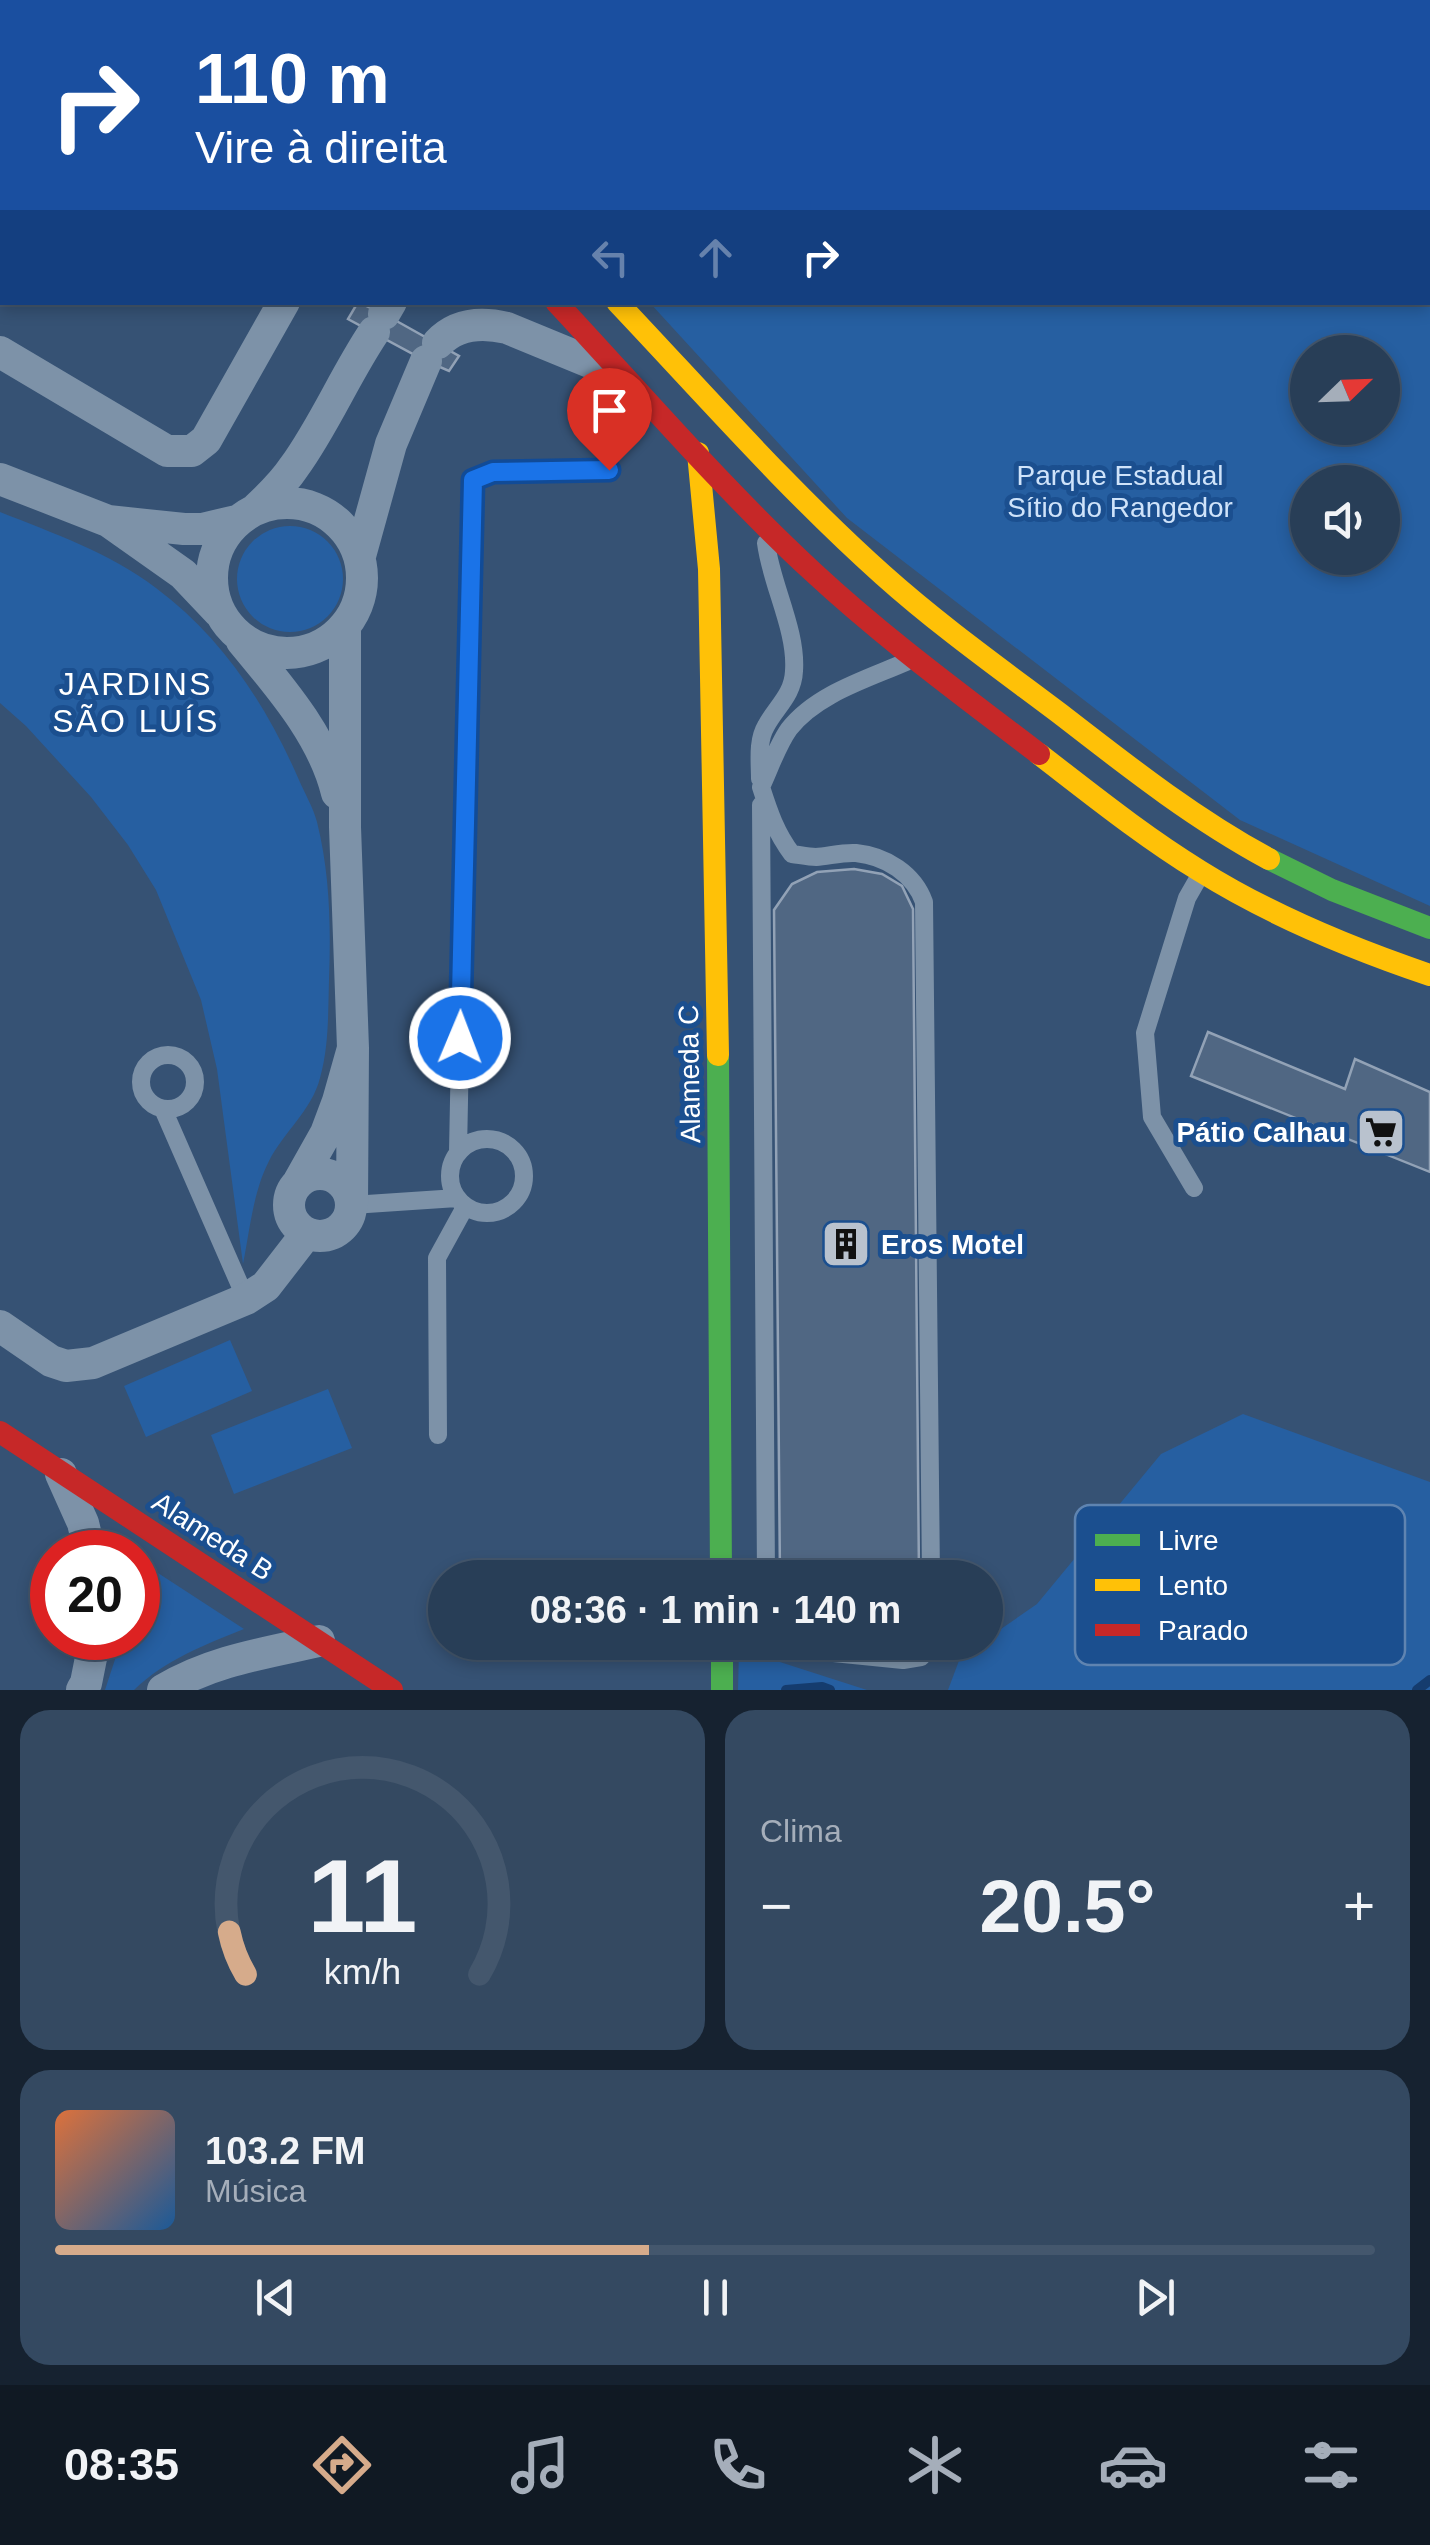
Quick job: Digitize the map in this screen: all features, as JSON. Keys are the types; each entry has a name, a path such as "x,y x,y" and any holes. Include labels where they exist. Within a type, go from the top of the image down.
{"main road":[{"path":"559,305 764,522 851,606 1122,818 1202,872 1286,919 1352,948 1430,975"},
{"path":"621,305 822,517 883,575 984,656 1179,805 1223,833 1300,876 1430,928"},
{"name":"Alameda C","path":"698,453 709,569 720,1132 722,1560"},
{"name":"Alameda C","path":"709,569 718,536 731,525 744,521 764,522"},
{"name":"Alameda B","path":"0,1432 392,1690"},
{"path":"722,1660 722,1690"}],"street":[{"path":"0,352 167,451 192,451 206,440 282,305"},
{"path":"108,521 202,528 247,514 282,502 308,504 330,515 349,533 360,556 363,581 358,606 345,627 327,643 304,652 279,654 255,647 227,622 212,589 212,564 221,540 247,514 281,485 296,464 383,316"},
{"path":"360,556 391,444 432,352 454,330 477,324 507,328 628,378"},
{"path":"0,479 108,521 184,574 286,695 324,758 345,827"},
{"path":"345,627 345,827 353,1048 352,1205 345,1225 337,1232 307,1233 298,1227 289,1209 293,1189 326,1133 353,1048"},
{"path":"299,1181 318,1173 338,1178 352,1205"},
{"path":"0,1326 51,1361 66,1366 93,1364 266,1286 307,1233"},
{"path":"59,1470 85,1530"},
{"path":"163,1690 224,1662 319,1641"},
{"path":"82,1690 91,1660"}],"lane":[{"path":"458,1152 471,487 473,480 493,472 609,470"},
{"path":"764,522 768,562 789,632 794,672 790,690 766,726 760,744 766,1560"},
{"path":"914,658 830,696 806,712 789,730 760,786 772,821 792,854 812,857 857,853 889,863 910,876 924,902 931,1560"},
{"path":"1194,1188 1152,1117 1144,1033 1187,898 1202,872"},
{"path":"163,1109 246,1298"},
{"path":"492,1139 514,1151 524,1174 518,1197 510,1206 488,1214 476,1212 461,1202 451,1188 449,1176 458,1152 468,1144 492,1139"},
{"path":"352,1205 461,1202"},
{"path":"438,1435 437,1258 461,1202"}],"green space":[{"name":"Parque Estadual Sítio do Rangedor","path":"652,305 1430,305 1430,906 1240,820 847,518"},
{"path":"0,512 120,564 156,588 202,628 257,700 315,816 325,861 330,920 325,1054 311,1101 264,1173 243,1264 217,1069 201,1000 156,890 91,797 0,703"},
{"path":"290,526 310,530 328,541 339,559 343,579 339,599 328,617 310,628 290,632 270,628 252,617 241,599 237,579 241,559 252,541 270,530"},
{"path":"230,1340 252,1391 146,1437 124,1386"},
{"path":"328,1389 352,1448 234,1494 211,1435"},
{"path":"1243,1414 1430,1482 1430,1690 948,1690 959,1660 1003,1660 1003,1628 1037,1604 1075,1558 1075,1665 1405,1665 1405,1505 1119,1505 1161,1454"},
{"path":"160,1574 244,1629 172,1662 134,1690 105,1690 115,1660 160,1660"},
{"path":"739,1660 773,1660 867,1690 738,1690"}],"building":[{"path":"356,305 364,305 459,356 449,371 348,319"},
{"name":"Eros Motel","path":"854,869 882,874 902,886 913,909 919,1560 780,1560 774,910 792,884 817,872"},
{"name":"Pátio Calhau","path":"1208,1032 1345,1089 1355,1059 1430,1092 1430,1172 1191,1076"}],"waterway":[{"path":"1417,1690 1430,1680"},
{"path":"786,1690 830,1690"}],"traffic: fast":[{"path":"1269,859 1332,890 1430,928"},
{"path":"718,1055 721,1560"},
{"path":"722,1660 722,1690"}],"traffic: slow":[{"path":"620,305 780,476 905,594 1163,792 1269,859"},
{"path":"698,453 709,569 718,1055"},
{"path":"1039,754 1138,829 1227,887 1312,930 1430,975"}],"traffic: jam":[{"path":"559,305 714,474 813,572 895,643 1039,754"},
{"path":"0,1432 392,1690"}],"place":[{"name":"Pátio Calhau","path":"1381,1132"},
{"name":"Eros Motel","path":"846,1244"}],"district":[{"name":"JARDINS SÃO LUÍS","path":"136,702"}],"route":[{"path":"460,1038 471,487 473,480 493,472 609,470"}]}
